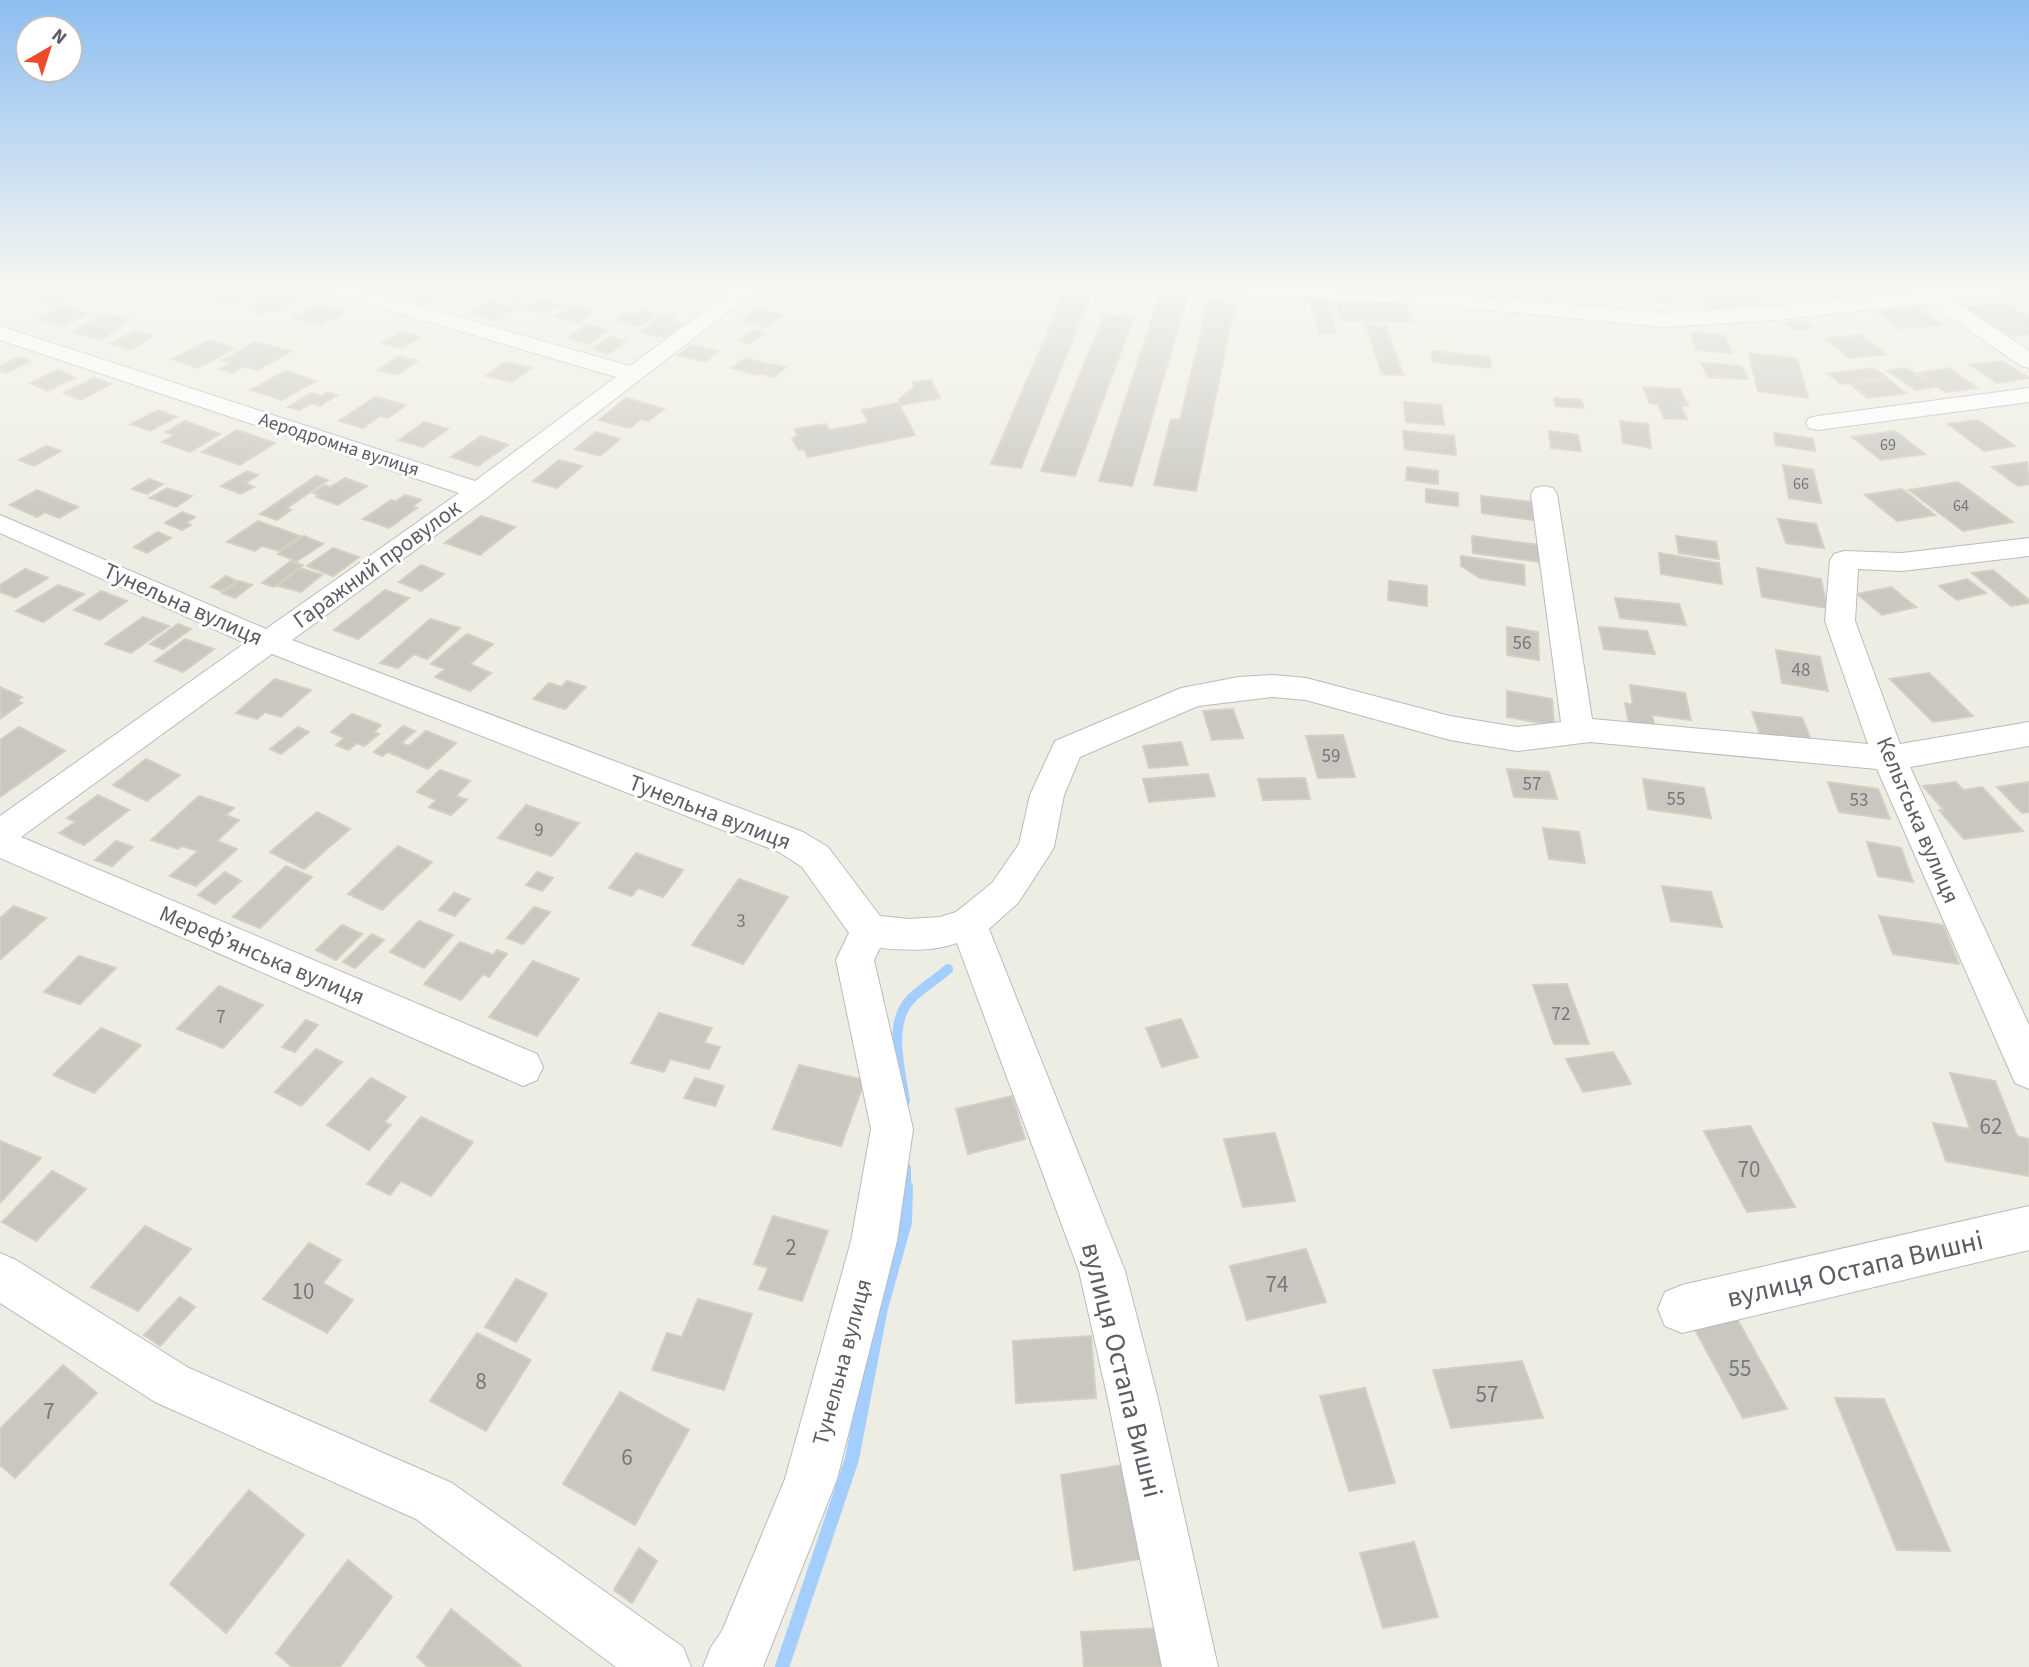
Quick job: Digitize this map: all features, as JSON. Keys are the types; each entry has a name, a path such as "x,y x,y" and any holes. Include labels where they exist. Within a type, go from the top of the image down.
{"street":[{"name":"Аеродромна вулиця","path":"96,365 479,491"},
{"path":"599,365 631,374"},
{"name":"Гаражний провулок","path":"0,834 479,491 644,365"},
{"path":"1818,423 2029,395"},
{"path":"1544,494 1577,731"},
{"name":"Тунельна вулиця","path":"0,523 269,642 791,842 815,857 869,931 855,960 892,1129 874,1241 811,1479 742,1651 731,1667"},
{"name":"Кельтська вулиця","path":"2029,547 1902,562 1844,560 1840,621 1889,758 2029,1070"},
{"path":"869,931 909,935 940,933 968,924 1005,893 1036,847 1047,795 1067,749 1192,696 1239,688 1306,689 1450,728 1517,739 1577,731 1889,758 2029,734"},
{"name":"Мерефʼянська вулиця","path":"0,843 523,1067"},
{"name":"вулиця Остапа Вишні","path":"968,924 1102,1271 1132,1395 1189,1667"},
{"name":"вулиця Остапа Вишні","path":"1682,1309 2029,1228"},
{"path":"0,1276 172,1385 434,1501 663,1667"}],"building":[{"path":"22,365 6,373 0,371 0,366"},
{"path":"228,365 267,365 258,370 244,366 232,373 220,369"},
{"path":"386,365 412,365 397,375 378,370"},
{"path":"501,365 531,368 512,382 486,376"},
{"path":"736,365 771,365 758,375 732,368"},
{"path":"773,365 786,367 774,377 762,374"},
{"path":"1034,365 1063,365 1021,468 991,464"},
{"path":"1084,365 1116,365 1075,476 1041,471"},
{"path":"1137,365 1167,365 1132,486 1099,481"},
{"path":"1193,365 1222,365 1196,491 1154,485 1171,419 1180,420"},
{"path":"1379,365 1399,365 1403,375 1382,374"},
{"path":"1460,365 1491,365 1491,368"},
{"path":"1702,365 1741,366 1748,379 1708,377"},
{"path":"1752,365 1799,365 1808,398 1758,391"},
{"path":"1970,365 2008,365 2029,378 1997,383"},
{"path":"1873,368 1886,377 1841,384 1828,374"},
{"path":"1906,368 1935,387 1916,390 1888,371"},
{"path":"1949,368 1977,388 1946,392 1918,373"},
{"path":"58,370 75,378 47,391 30,383"},
{"path":"285,371 316,381 282,400 251,390"},
{"path":"94,378 111,384 81,400 64,393"},
{"path":"1887,379 1906,393 1868,398 1850,384"},
{"path":"931,380 940,398 901,405 898,400 914,387 913,382"},
{"path":"1643,387 1680,389 1688,406 1680,405 1687,419 1664,418 1658,404 1650,403"},
{"path":"328,392 337,395 320,406 311,403 300,410 288,407 311,393 322,396"},
{"path":"375,397 406,405 388,418 380,416 363,428 339,421"},
{"path":"626,398 664,409 648,421 641,419 630,428 599,420"},
{"path":"1554,398 1581,400 1584,408 1556,406"},
{"path":"1404,402 1441,405 1444,425 1406,422"},
{"path":"898,403 915,435 808,457 804,449 799,450 792,439 797,435 795,429 826,424 829,430 869,423 862,410"},
{"path":"158,410 176,417 150,431 131,424"},
{"path":"1978,420 2015,446 1984,451 1948,424"},
{"path":"185,421 220,434 190,452 162,442 174,435 166,432"},
{"path":"1620,421 1648,424 1651,448 1623,443"},
{"path":"424,422 448,429 423,447 399,440"},
{"path":"237,430 275,443 240,465 202,452"},
{"path":"1403,431 1454,436 1456,455 1405,449"},
{"path":"1549,431 1578,435 1581,451 1551,448"},
{"path":"1895,431 1925,454 1881,460 1852,437"},
{"path":"596,432 620,439 600,456 575,449"},
{"path":"1774,433 1813,439 1815,451 1776,445"},
{"path":"481,436 508,445 478,466 451,457"},
{"path":"46,446 61,451 34,466 19,460"},
{"path":"559,460 582,466 557,488 533,481"},
{"path":"2027,462 2029,484 2018,486 1992,467"},
{"path":"1783,465 1813,470 1821,503 1789,498"},
{"path":"1407,467 1438,471 1438,484 1406,480"},
{"path":"247,471 258,475 246,483 254,487 241,494 221,486"},
{"path":"316,476 328,480 287,508 291,510 277,520 260,514"},
{"path":"345,478 367,486 338,505 316,497 319,495 313,493 325,485 330,487"},
{"path":"149,479 163,484 147,494 132,489"},
{"path":"1958,482 2013,522 1963,531 1909,490"},
{"path":"167,488 192,496 176,507 150,498"},
{"path":"1426,489 1458,493 1458,506 1426,502"},
{"path":"1902,489 1935,515 1897,521 1865,495"},
{"path":"37,490 78,507 59,518 45,512 37,517 10,505"},
{"path":"405,495 421,500 412,507 417,508 389,528 363,519 391,500 396,501"},
{"path":"1481,496 1532,502 1534,520 1482,513"},
{"path":"182,512 195,517 186,523 191,525 182,530 165,523"},
{"path":"481,516 515,527 480,555 445,543"},
{"path":"1778,519 1816,524 1824,548 1786,543"},
{"path":"258,521 300,536 279,551 262,546 255,551 227,542"},
{"path":"158,532 171,538 147,553 134,547"},
{"path":"304,536 323,544 297,561 278,554"},
{"path":"1472,536 1538,545 1541,562 1473,553"},
{"path":"1676,536 1716,542 1719,559 1679,553"},
{"path":"333,548 359,557 333,576 307,566"},
{"path":"1659,553 1719,563 1722,584 1661,574"},
{"path":"1461,556 1524,565 1525,585 1480,578 1461,566"},
{"path":"291,561 303,565 274,587 262,583"},
{"path":"421,565 444,574 421,591 399,582"},
{"path":"300,568 322,575 301,592 278,586"},
{"path":"1757,568 1821,579 1827,608 1762,597"},
{"path":"25,569 48,578 16,598 0,592 0,585"},
{"path":"1993,570 2029,600 2029,603 2011,606 1972,573"},
{"path":"226,576 237,581 221,591 211,587"},
{"path":"1967,579 1986,593 1957,600 1939,586"},
{"path":"239,581 252,585 235,598 222,593"},
{"path":"1389,581 1427,586 1427,606 1388,600"},
{"path":"58,585 84,594 43,622 16,611"},
{"path":"1891,587 1916,607 1882,615 1857,594"},
{"path":"385,590 409,598 358,639 334,630"},
{"path":"101,591 127,601 100,620 74,610"},
{"path":"1615,598 1679,604 1686,625 1620,618"},
{"path":"143,617 169,626 131,653 105,644"},
{"path":"430,619 460,628 427,659 414,654 398,668 380,663"},
{"path":"178,624 191,629 163,649 150,644"},
{"path":"1507,627 1538,632 1539,660 1507,655"},
{"path":"1599,627 1647,631 1655,654 1604,649"},
{"path":"467,634 493,644 470,664 491,673 470,691 435,677 445,669 431,664"},
{"path":"185,639 214,649 183,672 155,661"},
{"path":"1776,650 1820,657 1828,691 1782,683"},
{"path":"1929,673 1973,716 1933,722 1890,679"},
{"path":"275,679 311,690 281,717 265,712 257,719 236,713"},
{"path":"567,681 586,687 565,709 533,699 549,683 562,687"},
{"path":"1630,685 1685,693 1691,720 1652,715 1655,728 1629,725 1625,703 1633,705"},
{"path":"0,687 22,697 17,701 22,703 1,718"},
{"path":"1507,691 1552,699 1554,725 1507,717"},
{"path":"1233,709 1243,738 1212,740 1203,711"},
{"path":"1752,712 1802,718 1812,742 1761,737"},
{"path":"352,714 381,725 374,732 379,734 364,746 357,743 348,750 336,745 344,738 331,732"},
{"path":"403,726 415,731 401,743 409,746 426,731 456,743 428,769 388,752 382,756 374,752"},
{"path":"19,727 65,751 0,797 0,740"},
{"path":"298,727 309,732 281,754 270,749"},
{"path":"1343,735 1355,777 1318,778 1306,736"},
{"path":"1181,742 1188,765 1149,768 1143,746"},
{"path":"146,759 180,775 147,801 113,785"},
{"path":"1507,769 1549,772 1557,799 1514,797"},
{"path":"440,770 470,781 456,796 467,800 451,815 429,807 436,800 417,792"},
{"path":"1208,774 1215,796 1149,802 1143,779"},
{"path":"1305,778 1310,799 1263,800 1258,779"},
{"path":"1643,779 1704,788 1711,818 1648,809"},
{"path":"1828,782 1878,789 1890,819 1839,812"},
{"path":"1956,782 1963,790 1982,787 2023,831 1964,839 1923,786"},
{"path":"2029,782 2029,812 2022,813 1997,787"},
{"path":"98,795 129,810 84,845 59,833 75,822 67,818"},
{"path":"199,796 234,808 226,815 239,820 217,841 237,849 196,886 170,876 198,851 182,846 178,849 151,840"},
{"path":"526,805 579,823 552,856 498,838"},
{"path":"317,812 350,829 304,869 270,852"},
{"path":"1543,828 1579,832 1585,863 1549,859"},
{"path":"116,841 133,847 112,866 95,860"},
{"path":"1867,842 1901,848 1913,882 1878,876"},
{"path":"398,846 432,862 382,910 348,894"},
{"path":"636,853 683,870 663,897 638,888 632,896 609,888"},
{"path":"286,866 312,877 260,928 233,917"},
{"path":"225,872 241,881 215,904 198,895"},
{"path":"537,872 553,878 542,891 526,885"},
{"path":"739,879 788,897 743,964 692,945"},
{"path":"1662,886 1711,892 1722,927 1671,921"},
{"path":"454,893 470,899 455,916 439,910"},
{"path":"14,906 46,918 0,960 0,918"},
{"path":"534,907 550,912 523,944 507,938"},
{"path":"1879,916 1943,925 1959,964 1893,954"},
{"path":"419,921 453,935 424,968 390,952"},
{"path":"342,925 362,934 336,960 316,950"},
{"path":"372,934 384,940 355,968 343,962"},
{"path":"460,942 493,955 497,950 507,954 489,977 483,974 461,1000 424,984"},
{"path":"79,956 116,968 80,1004 44,992"},
{"path":"533,961 579,979 537,1036 489,1017"},
{"path":"1567,984 1589,1044 1554,1044 1533,985"},
{"path":"219,986 263,1005 223,1048 177,1029"},
{"path":"659,1013 712,1028 704,1043 720,1047 709,1069 670,1059 664,1072 631,1063"},
{"path":"1181,1019 1198,1057 1162,1067 1146,1028"},
{"path":"306,1020 318,1025 295,1052 282,1047"},
{"path":"101,1028 141,1045 94,1093 53,1075"},
{"path":"316,1049 342,1062 301,1106 275,1092"},
{"path":"1613,1052 1631,1084 1583,1092 1566,1059"},
{"path":"799,1065 865,1080 841,1146 773,1129"},
{"path":"1950,1073 1995,1081 2017,1136 2029,1139 2029,1176 1946,1161 1933,1123 1970,1129"},
{"path":"371,1078 406,1097 384,1122 391,1125 369,1150 327,1125"},
{"path":"695,1078 724,1086 715,1106 684,1098"},
{"path":"1012,1096 1025,1139 968,1154 956,1109"},
{"path":"421,1117 473,1142 431,1196 401,1181 390,1195 367,1184"},
{"path":"1750,1126 1795,1207 1747,1212 1704,1131"},
{"path":"1275,1133 1295,1201 1243,1207 1224,1139"},
{"path":"0,1141 41,1158 0,1203"},
{"path":"52,1171 86,1189 36,1241 2,1222"},
{"path":"773,1216 828,1231 802,1301 759,1289 768,1268 754,1264"},
{"path":"145,1226 191,1249 138,1311 91,1287"},
{"path":"309,1243 341,1260 323,1283 353,1300 327,1333 263,1299"},
{"path":"1306,1249 1326,1302 1247,1320 1230,1266"},
{"path":"516,1279 547,1294 516,1342 485,1327"},
{"path":"180,1297 195,1307 160,1346 144,1335"},
{"path":"698,1299 752,1314 724,1390 652,1370 667,1333 682,1337"},
{"path":"1737,1319 1787,1409 1743,1418 1694,1328"},
{"path":"477,1333 531,1360 486,1431 430,1401"},
{"path":"1091,1336 1096,1398 1016,1403 1013,1341"},
{"path":"1522,1361 1543,1418 1451,1428 1433,1370"},
{"path":"63,1365 97,1393 15,1478 0,1465 0,1429"},
{"path":"1365,1388 1395,1483 1349,1491 1320,1396"},
{"path":"620,1392 689,1430 635,1525 563,1484"},
{"path":"1835,1398 1884,1399 1950,1551 1897,1550"},
{"path":"1123,1465 1140,1559 1074,1570 1061,1475"},
{"path":"249,1490 304,1535 226,1633 170,1584"},
{"path":"1414,1542 1438,1617 1383,1628 1360,1553"},
{"path":"639,1548 657,1561 632,1603 614,1590"},
{"path":"348,1560 392,1597 340,1667 292,1667 276,1653"},
{"path":"451,1609 521,1666 428,1667 417,1657"},
{"path":"1160,1628 1164,1667 1084,1667 1081,1632"}],"waterway":[{"path":"905,1101 897,1049 899,1022 910,1000 948,969"},
{"path":"906,1168 906,1187"},
{"path":"782,1667 852,1459 881,1308 905,1222 906,1187"}]}
